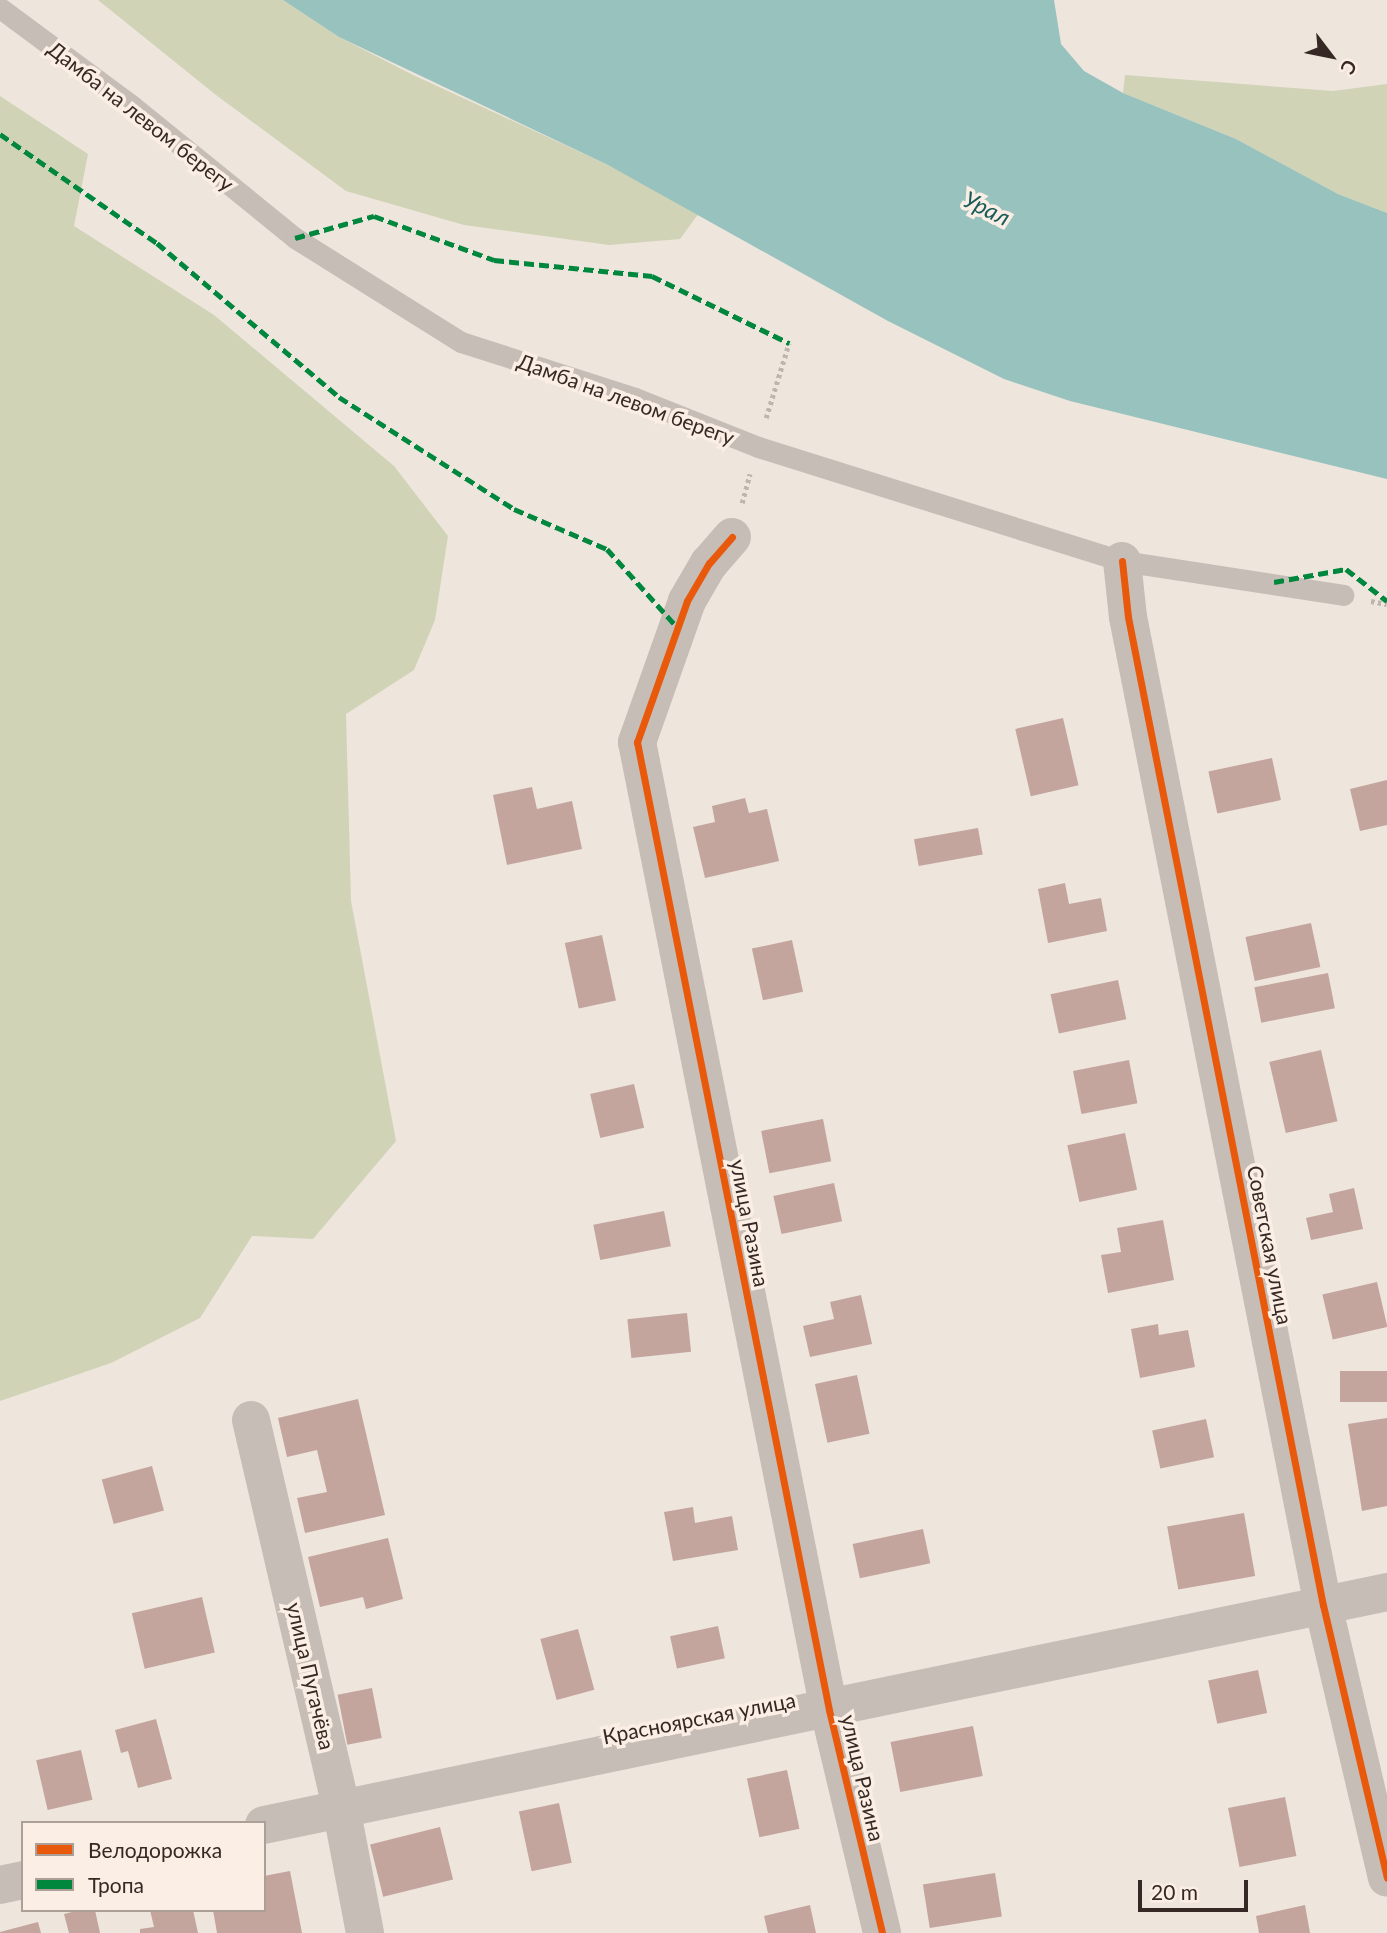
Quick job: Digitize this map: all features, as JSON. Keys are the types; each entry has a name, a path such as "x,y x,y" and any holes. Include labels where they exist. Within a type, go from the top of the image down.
{"street":[{"name":"улица Разина","path":"732,537 709,563 687,601 637,742 828,1710 882,1933"},
{"name":"Советская улица","path":"1122,561 1128,617 1323,1605 1387,1878"},
{"name":"улица Пугачёва","path":"251,1420 341,1807 365,1933"},
{"name":"Красноярская улица","path":"266,1825 1387,1592"},
{"path":"0,1885 21,1880"}],"lane":[{"name":"Дамба на левом берегу","path":"0,8 131,106 295,238 461,342 635,398 758,447 1122,561 1343,596"}],"path":[{"path":"732,537 789,343"}],"green space":[{"path":"98,0 283,0 339,37 411,74 608,165 699,213 680,239 609,245 464,225 346,191 216,95"},
{"path":"1125,75 1333,91 1387,84 1387,213 1338,194 1236,139 1123,93"},
{"path":"0,96 88,154 74,226 214,315 394,466 448,536 435,620 414,670 346,714 351,901 396,1141 313,1239 252,1236 200,1318 111,1363 0,1401"}],"water":[{"name":"Урал","path":"283,0 1054,0 1061,44 1084,71 1123,93 1236,139 1338,194 1387,213 1387,479 1070,401 1004,379 888,321 608,165 339,37"}],"building":[{"path":"1063,718 1079,785 1031,796 1015,729"},
{"path":"1272,758 1281,800 1217,814 1208,772"},
{"path":"1387,780 1387,825 1360,831 1350,789"},
{"path":"532,787 537,809 572,801 582,849 507,865 493,795"},
{"path":"745,798 749,813 767,809 779,861 705,878 693,827 715,822 712,806"},
{"path":"978,828 983,855 919,866 914,839"},
{"path":"1065,883 1069,904 1101,898 1107,931 1048,943 1038,889"},
{"path":"1311,923 1320,967 1255,981 1245,937"},
{"path":"602,935 616,1001 579,1008 565,943"},
{"path":"792,940 803,992 763,1000 752,949"},
{"path":"1328,973 1335,1008 1261,1023 1254,987"},
{"path":"1118,980 1126,1019 1059,1033 1051,994"},
{"path":"1321,1050 1337,1121 1286,1133 1269,1062"},
{"path":"1129,1060 1137,1103 1081,1114 1073,1071"},
{"path":"634,1084 644,1128 600,1138 590,1094"},
{"path":"823,1119 831,1161 769,1173 761,1131"},
{"path":"1125,1133 1137,1190 1079,1202 1067,1145"},
{"path":"834,1183 842,1221 781,1234 773,1196"},
{"path":"1354,1188 1363,1229 1311,1240 1306,1218 1333,1212 1329,1194"},
{"path":"664,1211 671,1246 600,1260 593,1225"},
{"path":"1163,1220 1174,1280 1108,1293 1101,1255 1121,1252 1117,1228"},
{"path":"1377,1282 1387,1327 1333,1339 1322,1295"},
{"path":"861,1295 872,1344 810,1357 803,1326 834,1319 830,1302"},
{"path":"687,1313 691,1352 631,1358 627,1319"},
{"path":"1158,1324 1159,1335 1188,1330 1195,1367 1140,1378 1131,1329"},
{"path":"1340,1371 1387,1371 1387,1402 1340,1402"},
{"path":"857,1375 869,1434 827,1443 815,1384"},
{"path":"358,1399 385,1515 305,1533 297,1498 327,1492 317,1450 287,1457 278,1418"},
{"path":"1387,1418 1387,1506 1362,1511 1348,1424"},
{"path":"1206,1419 1214,1457 1160,1469 1152,1430"},
{"path":"152,1466 164,1510 114,1524 102,1479"},
{"path":"693,1507 695,1523 732,1516 738,1550 673,1561 664,1512"},
{"path":"1244,1513 1255,1576 1178,1590 1167,1527"},
{"path":"923,1529 930,1563 860,1578 853,1544"},
{"path":"388,1538 403,1599 366,1609 363,1597 320,1607 308,1557"},
{"path":"202,1597 215,1653 145,1669 132,1613"},
{"path":"718,1626 725,1658 677,1668 670,1636"},
{"path":"578,1629 594,1690 557,1700 540,1639"},
{"path":"1258,1670 1267,1713 1217,1724 1208,1681"},
{"path":"372,1688 382,1738 347,1745 338,1695"},
{"path":"156,1719 172,1779 138,1788 128,1751 121,1753 115,1730"},
{"path":"973,1726 983,1776 900,1792 891,1742"},
{"path":"81,1750 92,1800 48,1810 36,1760"},
{"path":"787,1770 799,1829 759,1837 747,1779"},
{"path":"1285,1797 1296,1856 1240,1867 1228,1808"},
{"path":"559,1803 572,1863 532,1871 519,1812"},
{"path":"440,1827 453,1879 383,1897 370,1844"},
{"path":"290,1871 302,1933 217,1933 213,1912 266,1912 266,1876"},
{"path":"995,1873 1002,1916 930,1928 923,1884"},
{"path":"810,1905 816,1933 768,1933 764,1916"},
{"path":"1305,1905 1310,1933 1259,1933 1256,1916"},
{"path":"95,1912 100,1933 69,1933 64,1914"},
{"path":"150,1912 193,1912 198,1933 140,1933 140,1929 154,1927"},
{"path":"38,1922 41,1933 0,1933 0,1932"}],"marked path":[{"path":"0,134 157,243 339,397 514,509 607,549 677,627"},
{"path":"295,238 374,216 494,260 652,276 789,343"},
{"path":"1274,582 1346,569 1387,601"}],"cycle path":[{"path":"732,537 709,563 687,601 637,742 829,1710 882,1933"},
{"path":"1122,561 1128,617 1323,1605 1387,1878"}]}
